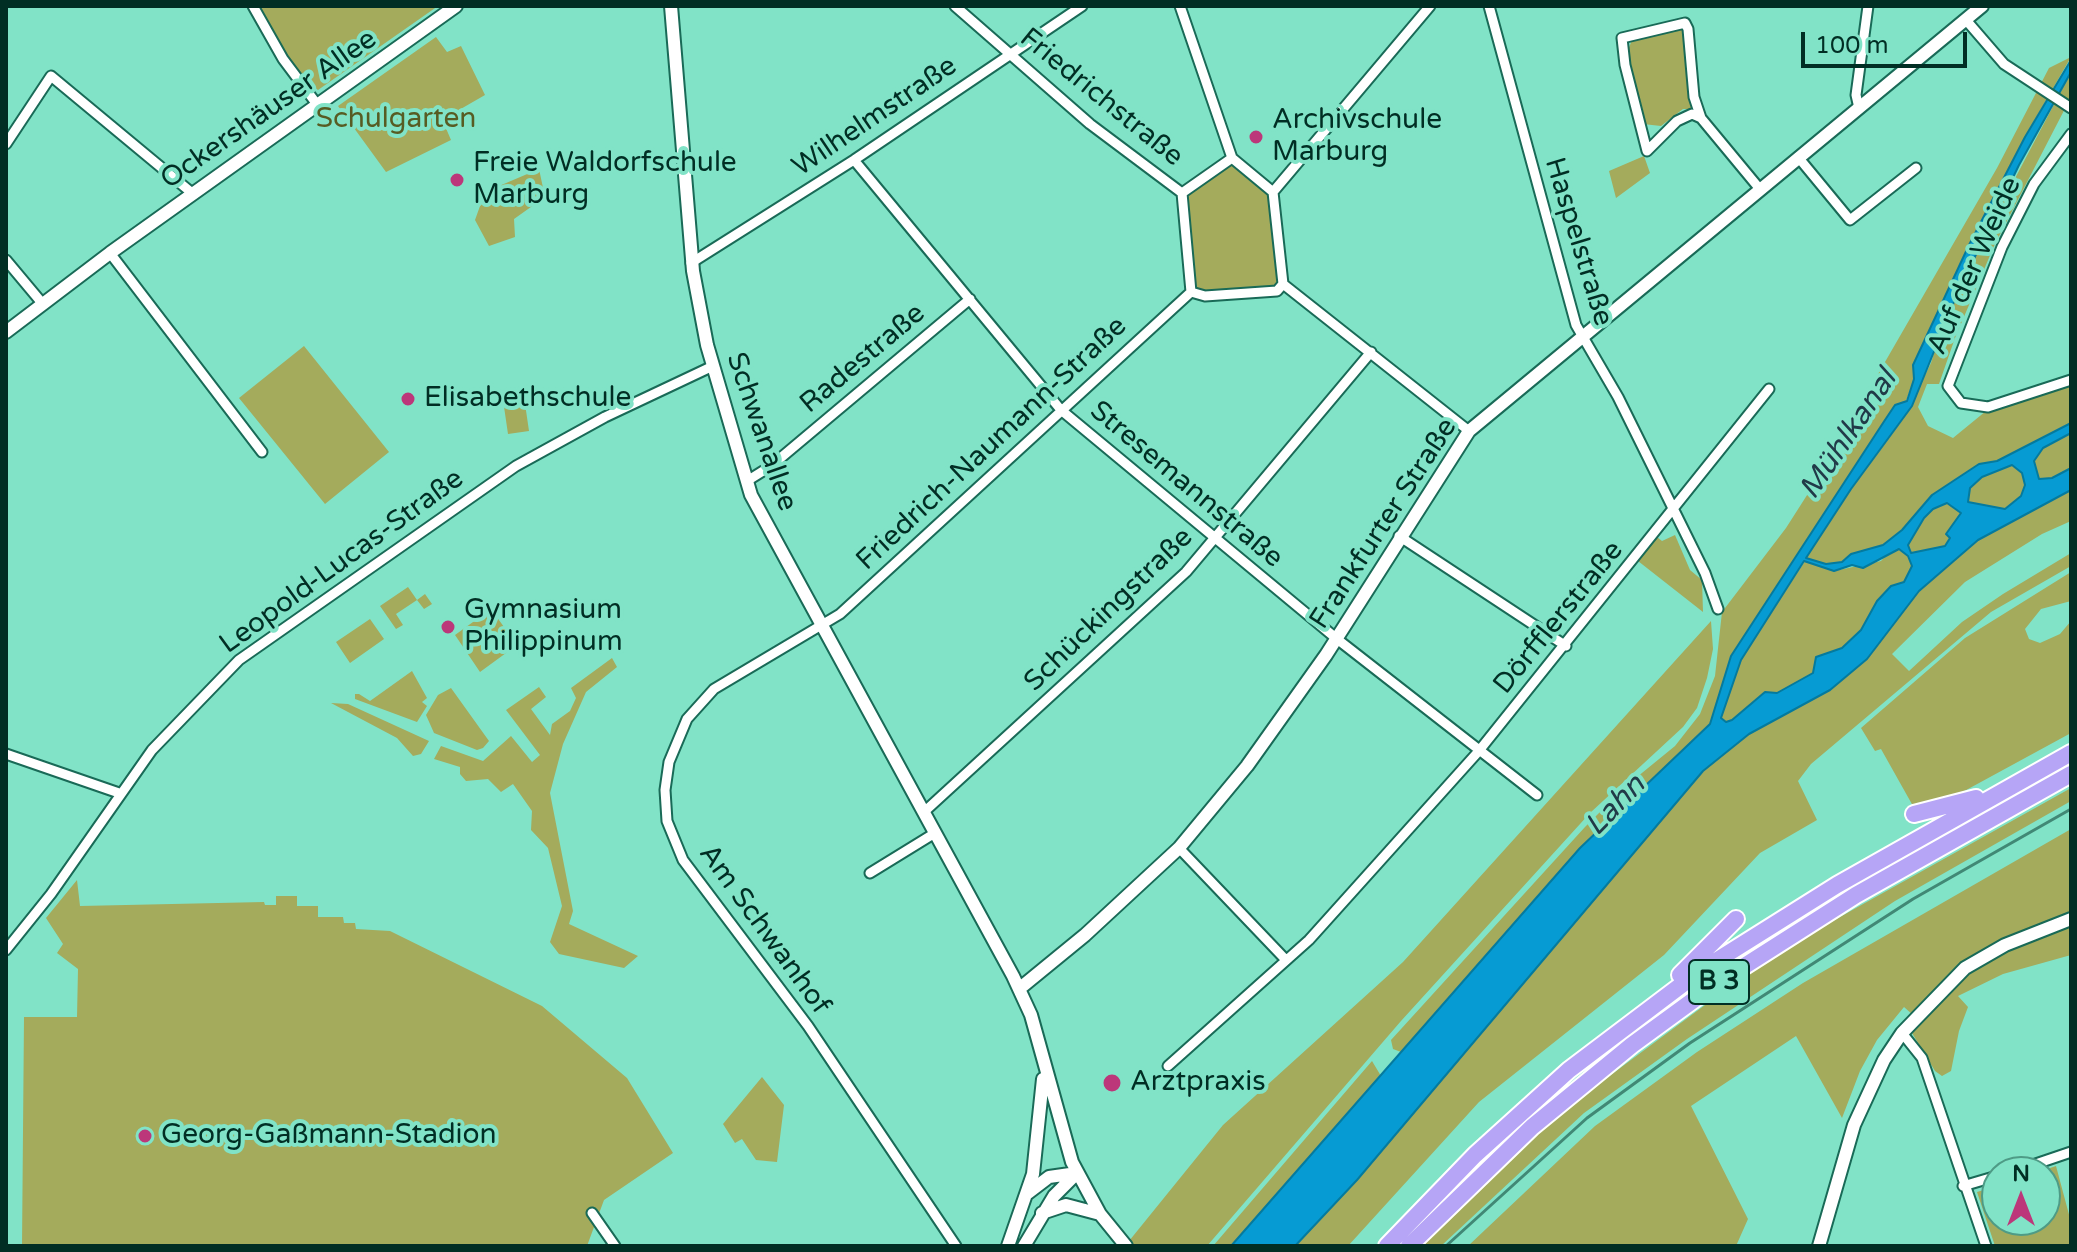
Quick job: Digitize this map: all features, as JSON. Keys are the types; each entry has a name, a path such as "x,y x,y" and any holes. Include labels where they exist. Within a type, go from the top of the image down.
{"highway":[{"name":"B 3","path":"1387,1246 1486,1144 1569,1070 1700,971 1837,885 2071,753"},
{"name":"B 3","path":"1409,1246 1532,1127 1632,1045 1710,988 1856,895 2071,774"},
{"path":"1914,814 2001,792"},
{"path":"1645,1011 1736,919"}],"main road":[{"name":"Ockershäuser Allee","path":"6,332 316,103 456,6"},
{"name":"Schwanallee","path":"671,6 692,269 713,366 747,481 766,524 1019,989 1031,1015 1061,1132 1077,1173 1100,1214 1126,1246"},
{"name":"Frankfurter Straße","path":"1019,989 1085,935 1179,848 1247,766 1337,639 1399,536 1469,431 1982,6"},
{"path":"1819,1246 1854,1125 1884,1060 1902,1033 1965,968 2005,945 2071,919"},
{"path":"1008,1246 1028,1193 1045,1068"},
{"path":"1028,1193 1049,1177 1077,1173"},
{"path":"1024,1246 1041,1213 1077,1173"},
{"path":"1041,1213 1066,1205 1100,1214"}],"street":[{"path":"253,6 283,59 316,103"},
{"name":"Friedrichstraße","path":"955,6 1090,124 1182,193"},
{"name":"Wilhelmstraße","path":"692,269 1082,6"},
{"path":"1180,6 1232,158 1273,192 1283,284 1469,431"},
{"path":"1273,192 1430,6"},
{"name":"Haspelstraße","path":"1489,6 1569,306 1582,339 1618,397 1705,573 1718,609"},
{"path":"1859,108 1856,95 1868,6"},
{"path":"1966,20 2004,64 2070,107"},
{"path":"1701,118 1692,114 1677,121 1647,151 1625,65 1622,38 1685,23 1694,97 1701,118 1759,188"},
{"path":"6,144 51,76 192,193"},
{"name":"Auf der Weide","path":"2071,134 2034,184 2002,247 1948,386 1961,403 1988,407 2071,380"},
{"path":"1798,157 1850,220 1916,168"},
{"path":"1232,158 1182,193 1191,292 1205,296 1277,291 1283,284"},
{"name":"Stresemannstraße","path":"854,160 1061,410 1337,639 1537,795"},
{"path":"110,253 262,452"},
{"path":"6,260 42,303"},
{"name":"Friedrich-Naumann-Straße","path":"822,627 1191,292"},
{"name":"Radestraße","path":"747,481 771,466 970,299"},
{"name":"Schückingstraße","path":"924,812 1186,572 1371,352"},
{"name":"Leopold-Lucas-Straße","path":"6,950 51,894 119,793 182,715 239,660 516,466 605,417 713,366"},
{"name":"Dörfflerstraße","path":"1168,1066 1309,940 1478,752 1769,389"},
{"path":"1399,536 1566,646"},
{"name":"Am Schwanhof","path":"822,627 714,689 696,707 678,734 669,762 665,790 667,821 694,877 808,1026 956,1246"},
{"path":"6,754 119,793"},
{"path":"870,873 935,833"},
{"path":"1179,848 1285,959"},
{"path":"1902,1033 1922,1058 1963,1186 1986,1246"},
{"path":"1963,1186 1981,1181"},
{"path":"592,1213 615,1246"}],"green space":[{"path":"258,6 438,6 318,90 299,75"},
{"path":"1676,27 1687,32 1689,93 1695,109 1683,109 1661,126 1643,124 1626,55 1632,40"},
{"name":"Schulgarten","path":"436,37 447,52 461,46 485,95 452,114 455,119 445,126 451,140 386,172 338,106"},
{"path":"2071,57 1969,245 1913,365 1914,379 1906,401 1895,405 1731,656 1710,724 1580,848 1401,1052 1393,1049 1391,1040 1585,827 1626,786 1675,746 1700,714 1715,676 1722,612 1786,528 1878,384 1874,381 1997,168 2049,68"},
{"path":"2071,72 2071,97 1994,246 1939,384 1927,384 1918,407 1928,426 1953,438 1986,411 2071,384 2071,423 1997,461 1979,464 1933,495 1902,530 1883,545 1851,554 1842,562 1826,564 1806,558 1851,489 1903,419 1931,363 1942,325 1980,245"},
{"path":"1644,156 1650,173 1616,198 1609,171"},
{"path":"1231,160 1270,193 1281,283 1277,290 1195,292 1185,194"},
{"path":"539,169 545,197 514,219 515,237 489,246 475,220 485,192"},
{"path":"304,346 389,452 325,504 239,398"},
{"path":"523,390 529,431 508,434 502,393"},
{"path":"2071,433 2071,468 2052,478 2039,479 2034,461 2043,448"},
{"path":"2012,465 2022,473 2025,485 2021,496 2005,509 1967,502 1970,488 1982,477"},
{"path":"2071,490 2071,521 2042,534 1965,582 1892,654 1909,671 1962,622 2003,594 2071,553 2071,566 1991,612 1811,764 1798,781 1817,820 1760,853 1664,955 1479,1102 1348,1246 1295,1246 1357,1180 1703,771 1749,734 1830,690 1867,659 1919,591 1978,540"},
{"path":"1947,503 1962,513 1945,546 1911,553 1908,545 1924,518 1933,509"},
{"path":"1675,535 1690,570 1702,580 1703,612 1638,561 1657,537 1662,541"},
{"path":"1899,549 1908,556 1912,566 1904,582 1891,586 1877,601 1861,630 1842,648 1816,657 1814,673 1777,693 1765,693 1732,720 1726,722 1721,718 1740,660 1805,561 1834,571 1881,561 1890,551"},
{"path":"2071,572 2071,601 2041,609 2025,629 2029,639 2040,643 2060,634 2071,621 2071,733 1957,795 1913,806 1881,749 1875,751 1861,728 1965,638"},
{"path":"408,587 417,600 396,614 403,625 396,629 380,606"},
{"path":"425,594 432,604 424,609 417,600"},
{"path":"491,609 517,645 480,672 455,635"},
{"path":"370,619 384,639 350,663 336,642"},
{"path":"1711,621 1713,649 1707,678 1697,708 1683,727 1590,813 1401,1021 1207,1246 1125,1246 1223,1125 1403,962"},
{"path":"612,658 617,667 586,692 563,744 550,793 573,911 569,924 638,956 624,968 559,954 550,942 562,906 548,848 531,830 532,811 513,784 501,792 488,779 466,781 460,774 460,767 434,759 441,746 483,761 511,736 532,762 540,755 506,710 539,687 546,697 531,709 550,735 552,724 570,711 576,698 571,688"},
{"path":"412,671 427,698 422,702 427,706 417,722 355,699 355,694 359,694 370,701"},
{"path":"451,688 489,741 483,748 477,750 434,733 426,715 438,695"},
{"path":"331,703 348,704 429,741 421,754 413,756 397,738"},
{"path":"2071,788 2071,801 1895,901 1687,1039 1584,1113 1441,1246 1422,1246 1495,1172 1569,1106 1732,985 1822,927"},
{"path":"2071,829 2071,955 2003,974 1958,996 1968,1007 1959,1031 1951,1071 1942,1076 1935,1071 1912,1033 1922,1023 1904,1007 1877,1040 1860,1071 1842,1118 1796,1036 1691,1106 1748,1219 1736,1246 1468,1246 1595,1126 1697,1052 1803,983"},
{"name":"Georg-Gaßmann-Stadion","path":"77,880 80,906 264,902 265,905 276,905 276,896 297,896 297,906 318,906 318,917 343,917 344,923 355,923 356,929 390,931 542,1006 627,1078 673,1153 604,1200 587,1246 22,1246 24,1017 77,1017 78,969 57,953 63,944 46,918"},
{"path":"1372,1061 1381,1076 1231,1246 1213,1246"},
{"path":"762,1077 784,1105 777,1162 756,1160 742,1139 735,1143 723,1124"},
{"path":"2061,1185 2071,1222 2071,1246 1995,1246 1992,1236 2061,1236"}],"water":[{"path":"2071,60 2071,72 2019,165 1958,292 1912,406 1851,489 1806,558 1826,564 1842,562 1851,554 1883,545 1902,530 1932,495 1979,464 1997,461 2071,423 2071,433 2043,448 2034,461 2039,479 2052,478 2071,468 2071,490 1978,540 1919,591 1867,659 1830,690 1749,734 1703,771 1357,1180 1295,1246 1231,1246 1580,848 1710,724 1731,656 1895,405 1907,401 1914,379 1913,365 1969,245 2025,137","holes":["2012,465 2022,473 2025,485 2021,496 2005,509 1968,502 1970,488 1982,477","1947,503 1961,513 1946,534 1950,538 1945,546 1911,553 1908,545 1933,509","1899,549 1908,556 1912,566 1904,582 1891,586 1877,601 1861,630 1842,648 1816,657 1813,673 1777,693 1765,692 1732,720 1726,722 1721,718 1741,660 1804,561 1834,571 1852,565 1863,568"]}],"railway":[{"path":"1446,1246 1587,1118 1690,1043 1913,899 2071,809"}],"place":[{"name":"Archivschule Marburg","path":"1256,137"},
{"name":"Freie Waldorfschule Marburg","path":"457,180"},
{"name":"Elisabethschule","path":"408,399"},
{"name":"Gymnasium Philippinum","path":"448,627"},
{"name":"Arztpraxis","path":"1112,1083"},
{"name":"Georg-Gaßmann-Stadion","path":"145,1136"}],"water label":[{"name":"Mühlkanal","path":"1849,435"},
{"name":"Lahn","path":"1616,806"}]}
